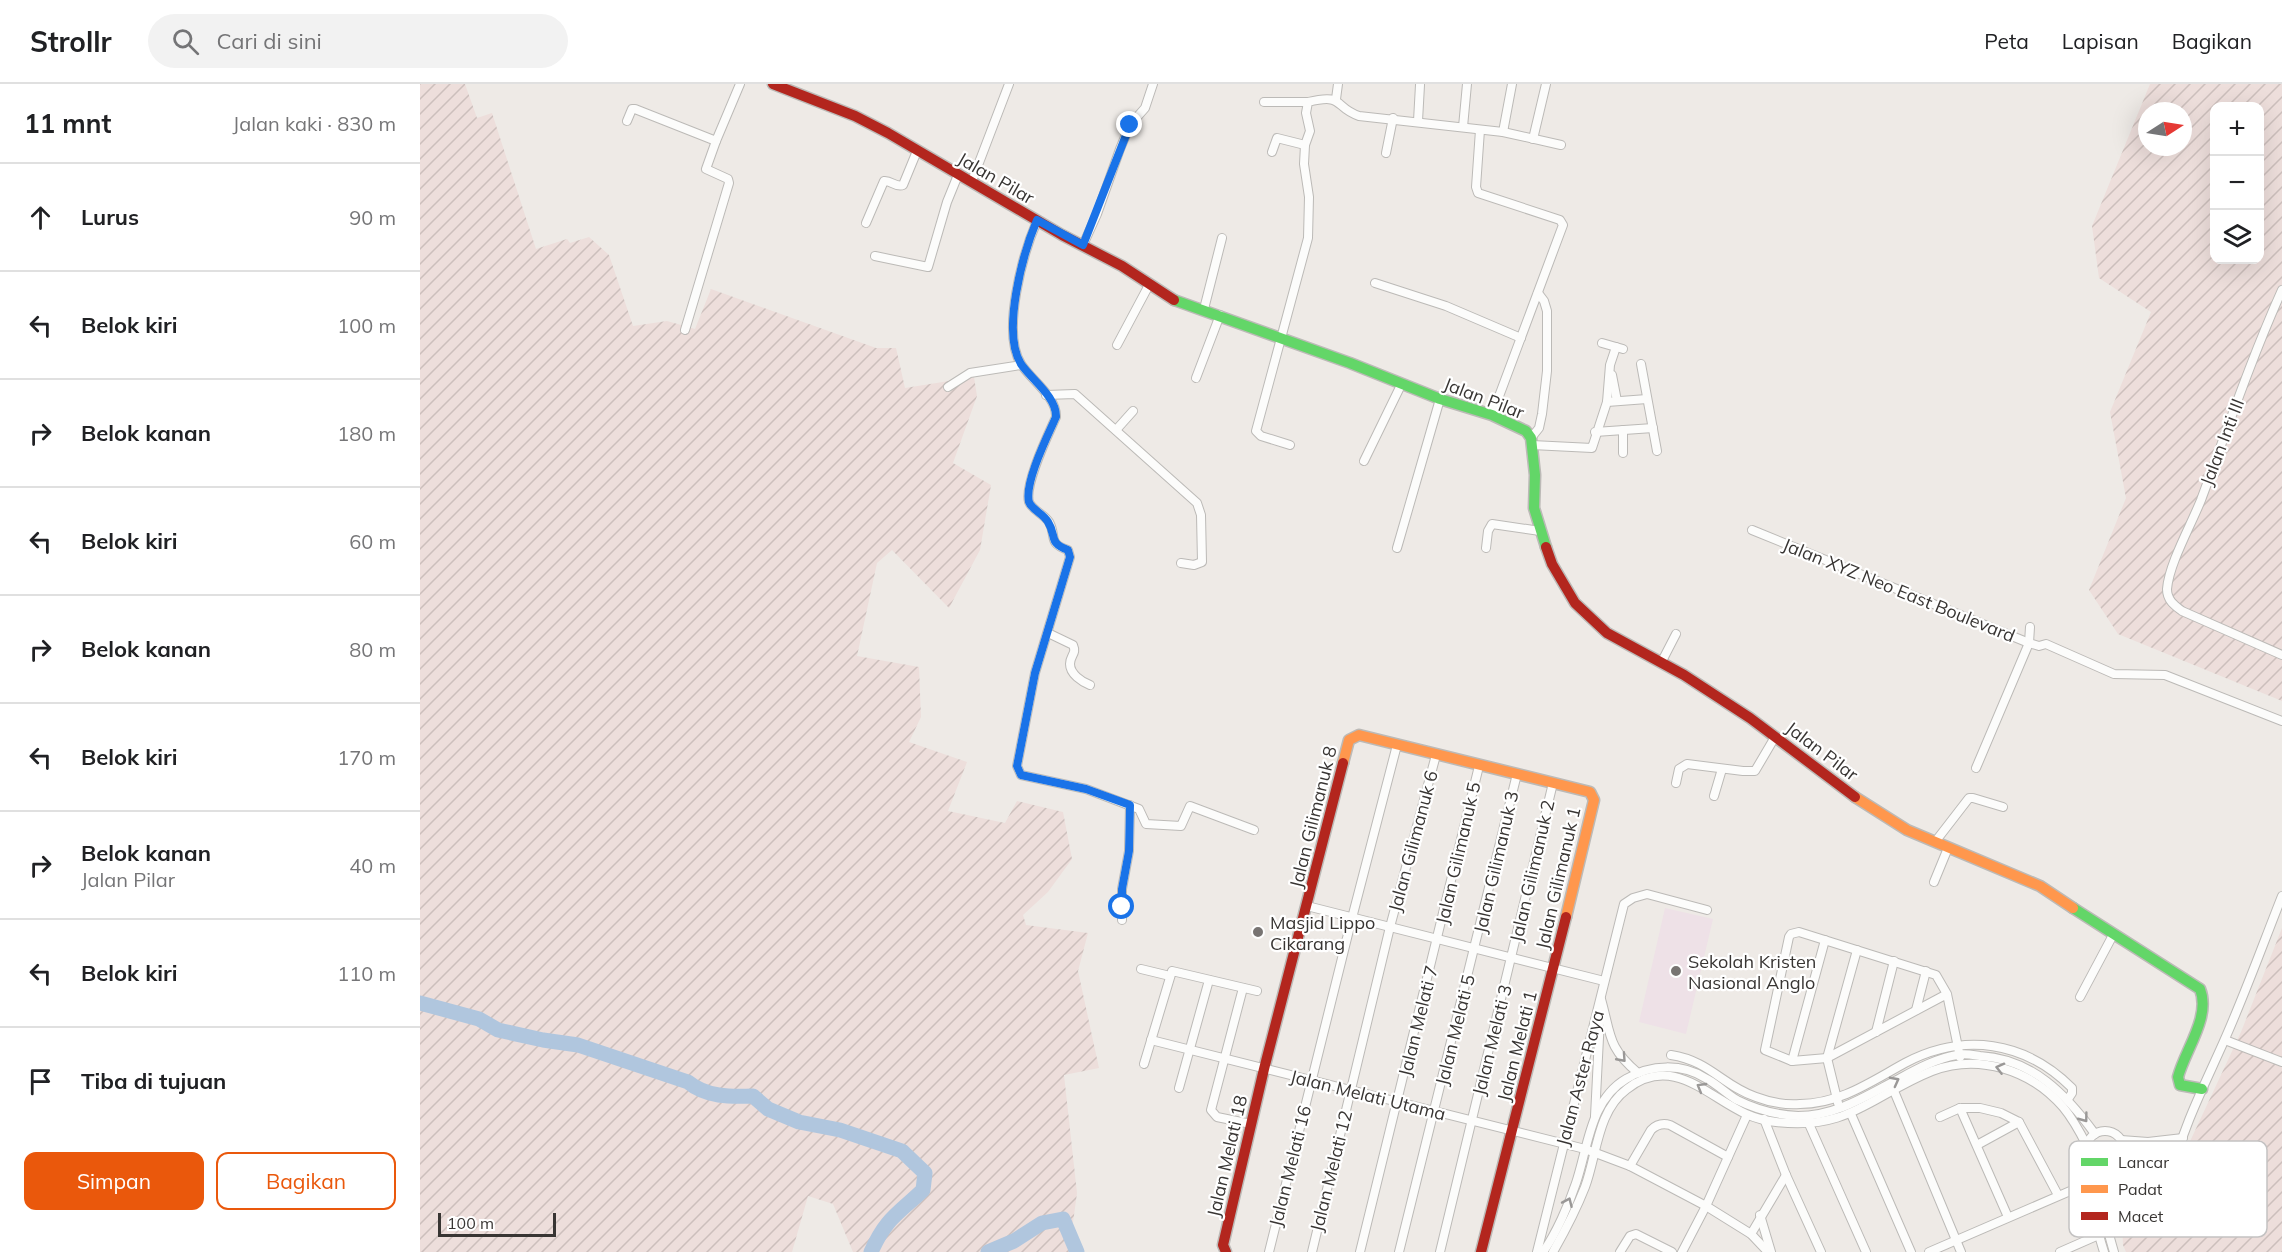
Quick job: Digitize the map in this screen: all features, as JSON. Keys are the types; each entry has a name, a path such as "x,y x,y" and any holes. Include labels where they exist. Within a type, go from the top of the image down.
{"street":[{"path":"685,330 729,183 728,180 705,168 740,84"},
{"name":"Jalan Pilar","path":"773,84 855,116 1122,266 1169,298 1204,309 1440,399 1492,415 1526,431 1531,441 1535,475 1534,508 1540,531 1552,564 1575,603 1607,633 1684,675 1775,737 1856,797 1907,830 2040,886 2203,992 2205,1000 2199,1021 2178,1077 2180,1085 2202,1089"},
{"path":"972,181 1009,84"},
{"path":"1083,245 1123,141 1130,125 1144,108 1153,84"},
{"path":"1336,99 1338,84"},
{"path":"1463,127 1467,84"},
{"path":"1503,132 1512,84"},
{"path":"1533,139 1546,84"},
{"path":"1418,121 1420,85"},
{"path":"1264,102 1308,102 1336,99"},
{"path":"1336,99 1347,110 1359,116 1503,132 1561,145"},
{"path":"1290,446 1260,436 1256,431 1308,238 1309,206 1304,165 1305,145 1310,131 1306,113 1308,102"},
{"path":"627,122 634,108 716,141"},
{"path":"1386,153 1393,118"},
{"path":"1480,130 1476,187 1478,193 1560,220 1562,223 1492,415"},
{"path":"1272,152 1277,138 1305,145"},
{"path":"866,223 884,181 887,180 897,186 903,185 917,151"},
{"path":"875,256 928,267 947,202 958,175"},
{"path":"1037,220 1016,290 1014,346 1021,365 1055,406 1056,417 1035,467 1029,499 1031,505 1050,523 1053,541 1068,550 1070,557 1035,673 1017,766 1018,771 1024,776 1086,789 1130,805 1141,810 1146,824 1181,826 1190,806 1254,830"},
{"path":"1204,309 1222,238"},
{"path":"1375,283 1446,306 1521,338"},
{"path":"1117,345 1149,285"},
{"name":"Jalan Inti III","path":"2282,290 2172,569 2168,595 2182,611 2282,655"},
{"path":"1538,292 1547,310 1547,371 1539,428 1531,441 1592,448 1606,402 1610,365 1620,348 1602,343"},
{"path":"1196,378 1220,315"},
{"path":"1641,364 1657,451"},
{"path":"948,387 970,373 1021,365"},
{"path":"1610,365 1617,401"},
{"path":"1364,461 1402,383"},
{"path":"1046,395 1075,394 1200,508 1202,562 1194,565 1181,563"},
{"path":"1396,548 1440,399"},
{"path":"1606,402 1647,399"},
{"path":"1116,430 1133,411"},
{"path":"1595,432 1653,428"},
{"path":"1623,430 1623,453"},
{"path":"1486,548 1488,531 1492,525 1540,531"},
{"name":"Jalan XYZ Neo East Boulevard","path":"1752,530 2029,643 2039,646 2046,644 2114,674 2164,675 2282,721"},
{"path":"1976,768 2029,643 2030,627"},
{"path":"1047,633 1073,645 1074,654 1070,663 1071,667 1078,678 1090,685"},
{"path":"1661,663 1676,634"},
{"name":"Jalan Gilimanuk 8","path":"1264,1069 1349,740 1359,735 1397,745"},
{"path":"1676,783 1679,769 1687,764 1755,771 1775,737"},
{"path":"1397,745 1553,783"},
{"name":"Jalan Melati 16","path":"1269,1252 1397,745"},
{"name":"Jalan Gilimanuk 6","path":"1351,1090 1390,927 1436,755"},
{"name":"Jalan Gilimanuk 5","path":"1438,939 1479,766"},
{"path":"1714,796 1722,769"},
{"name":"Jalan Gilimanuk 3","path":"1475,949 1517,774"},
{"name":"Jalan Gilimanuk 1","path":"1553,783 1590,792 1594,800 1554,969"},
{"name":"Jalan Gilimanuk 2","path":"1512,958 1553,783"},
{"path":"1935,842 1969,798 2003,807"},
{"path":"1122,920 1122,889 1129,851 1130,805"},
{"path":"1934,882 1948,848"},
{"name":"Jalan Aster Raya","path":"1537,1252 1624,904 1633,898 1647,894 1707,910"},
{"path":"2182,1141 2282,896"},
{"path":"1307,906 1604,981"},
{"path":"1947,994 1827,1058 1792,1061 1768,1053 1764,1046 1791,934 1799,932 1936,975 1947,994 1959,1054"},
{"path":"2080,997 2113,934"},
{"name":"Jalan Melati 7","path":"1360,1252 1438,939"},
{"path":"1792,1061 1825,940"},
{"name":"Jalan Melati 5","path":"1399,1252 1475,949"},
{"path":"1840,1109 1827,1058 1857,950"},
{"name":"Jalan Melati 3","path":"1440,1252 1512,958"},
{"path":"1876,1032 1894,961"},
{"path":"1141,969 1209,980 1257,991"},
{"name":"Jalan Melati 1","path":"1481,1252 1554,969"},
{"path":"1916,1010 1926,970"},
{"path":"1144,1064 1171,974"},
{"path":"1179,1088 1209,980"},
{"path":"1243,988 1211,1110 1217,1117 1251,1124"},
{"path":"1601,999 1611,1041 1621,1058 1638,1073"},
{"path":"1595,1116 1601,999"},
{"name":"Jalan Melati Utama","path":"1150,1040 1585,1149 1630,1166 1706,1206 1751,1234 1770,1252"},
{"path":"2225,1040 2282,1062"},
{"path":"1675,1068 1674,1056 1704,1065 1755,1097 1800,1104 1837,1098 1930,1051 1997,1057 2021,1065 2045,1079 2068,1099 2095,1134"},
{"path":"1595,1116 1612,1090 1624,1080 1652,1069 1675,1068 1706,1078 1764,1119 1809,1124 1829,1121 1851,1114 1935,1070 1959,1054"},
{"path":"1749,1110 1808,1116 1840,1109 1922,1066 1959,1054 2031,1079 2064,1108 2084,1141"},
{"name":"Jalan Melati 18","path":"1225,1251 1223,1245 1264,1069"},
{"name":"Jalan Aster Raya","path":"1553,1252 1569,1224 1585,1186 1604,1120 1615,1101 1627,1089 1651,1078 1680,1077 1749,1110"},
{"name":"Jalan Melati 12","path":"1312,1252 1351,1090"},
{"path":"1894,1091 1960,1252"},
{"path":"1682,1252 1706,1206 1755,1097"},
{"path":"1960,1108 2008,1216"},
{"path":"1940,1117 1960,1108 1990,1110 2019,1122 2058,1195"},
{"path":"1851,1114 1911,1252"},
{"name":"Jalan Aster Raya","path":"1543,1252 1576,1184 1595,1116"},
{"path":"1764,1119 1785,1175 1821,1252"},
{"path":"1977,1145 2019,1122"},
{"path":"1630,1166 1654,1126 1665,1124 1728,1157"},
{"path":"1809,1124 1866,1252"},
{"path":"2090,1141 2095,1134 2110,1131 2121,1140 2134,1141"},
{"path":"2157,1141 2183,1138"},
{"path":"1751,1234 1785,1175"},
{"path":"1929,1252 2069,1191"},
{"path":"1760,1215 1770,1252"},
{"path":"1620,1252 1630,1236 1636,1234 1672,1252"},
{"path":"2060,1252 2096,1237"},
{"path":"2103,1237 2104,1252"},
{"path":"2105,1237 2114,1252"}],"shaded area":[{"path":"420,84 465,84 477,118 492,113 536,249 567,239 570,243 589,237 609,255 633,326 667,321 695,329 711,289 876,348 896,348 905,388 974,377 977,396 953,463 991,485 980,550 949,608 892,550 877,563 857,656 919,667 921,717 909,742 967,762 948,811 1005,823 1017,801 1063,812 1072,859 1048,892 1023,915 1026,925 1088,933 1078,971 1099,1068 1064,1075 1077,1193 1069,1252 853,1252 833,1204 808,1196 792,1252 420,1252"},
{"path":"2150,84 2282,84 2282,701 2118,634 2089,590 2126,498 2110,412 2151,312 2099,278 2092,226 2138,113 2138,156 2192,156 2192,102 2143,102"},
{"name":"Sekolah Kristen Nasional Anglo","path":"1665,908 1713,919 1686,1034 1639,1022"},
{"path":"2282,928 2282,1252 2126,1252 2123,1237 2267,1237 2267,1141 2190,1141 2241,1032"}],"waterway":[{"path":"420,1003 479,1019 498,1030 578,1045 688,1082 710,1093 727,1096 753,1096 768,1109 799,1122 840,1130 902,1151 925,1173 923,1190 887,1224 871,1252"},
{"path":"988,1252 1014,1241 1042,1223 1063,1219 1077,1252"}],"traffic: fast":[{"path":"1174,300 1350,363 1440,399 1492,415 1526,431 1531,438 1535,475 1534,508 1546,547"},
{"path":"2073,908 2200,989 2203,1000 2200,1022 2178,1077 2180,1085 2202,1089"}],"traffic: slow":[{"path":"1343,763 1349,740 1359,735 1590,792 1594,800 1566,917"},
{"path":"1855,797 1907,830 2040,886 2073,908"}],"traffic: jam":[{"path":"773,84 855,116 888,133 1062,235 1122,266 1174,300"},
{"path":"1546,547 1552,564 1575,603 1607,633 1684,675 1750,718 1855,797"},
{"path":"1226,1252 1223,1245 1264,1069 1343,763"},
{"path":"1481,1252 1566,917"}],"place":[{"name":"Masjid Lippo Cikarang","path":"1258,932"},
{"name":"Sekolah Kristen Nasional Anglo","path":"1676,971"}],"route":[{"path":"1122,907 1122,889 1130,839 1130,805 1086,789 1021,775 1017,766 1035,673 1070,553 1053,541 1050,523 1031,505 1029,499 1035,467 1056,417 1056,411 1055,406 1016,356 1014,333 1016,290 1037,220 1083,245 1130,125"}]}
